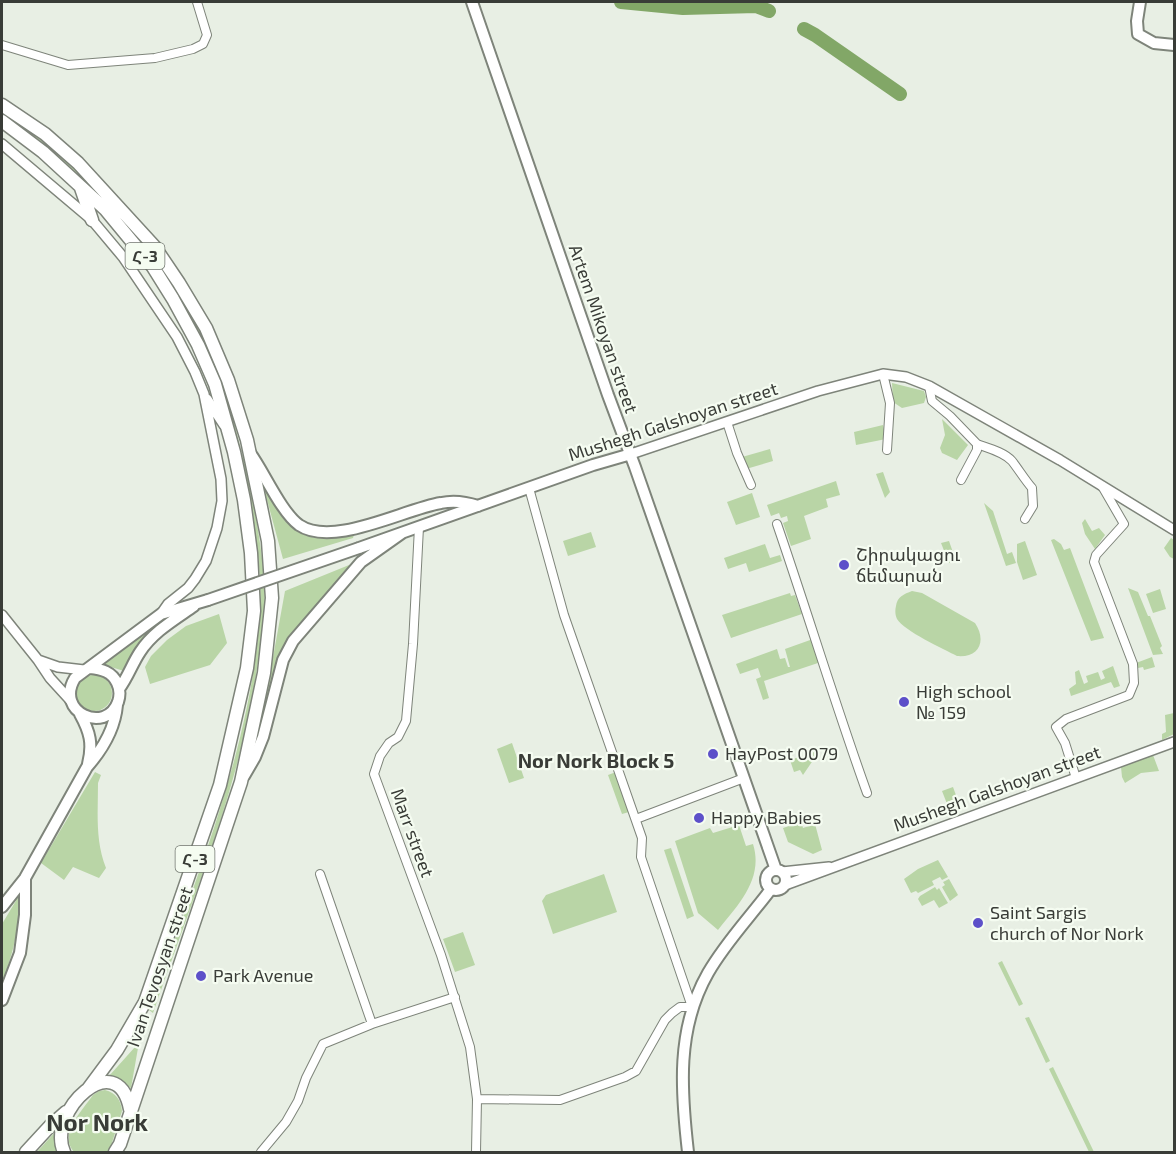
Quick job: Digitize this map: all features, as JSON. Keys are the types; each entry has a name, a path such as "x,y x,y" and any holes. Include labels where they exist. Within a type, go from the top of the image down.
{"main road":[{"name":"Artem Mikoyan street","path":"472,2 608,395 779,871"},
{"path":"1140,2 1137,21 1138,34 1154,43 1174,45"},
{"name":"Ivan Tevosyan street","path":"2,105 45,134 78,163 154,246 179,283 206,328 228,380 250,452 267,541 272,598 264,673 241,782 118,1150"},
{"name":"Ivan Tevosyan street","path":"2,121 44,152 80,184 131,238 153,267 198,345 215,384 244,500 252,562 254,611 242,690 220,785 145,1002 117,1050 88,1089 26,1152"},
{"path":"80,184 92,219"},
{"path":"250,452 285,510 298,525 310,531 338,532 442,502 465,502 478,506"},
{"name":"Mushegh Galshoyan street","path":"160,614 177,607 197,604 631,454"},
{"path":"241,782 263,737 283,660 293,641 361,562 402,533"},
{"path":"2,907 25,878 87,767 97,755 115,719 119,689 129,675 141,650 171,621 197,604"},
{"path":"87,767 92,741 89,730 71,701 69,692 71,683 160,614"},
{"path":"87,669 99,669 110,673 119,689"},
{"path":"80,714 98,718 109,714 117,705"},
{"path":"779,871 786,879 785,885 780,889 771,889 767,884 767,877 779,871"},
{"path":"2,1000 20,953 25,915 25,878"},
{"path":"688,1152 682,1077 684,1040 692,1007 707,974 771,889"},
{"path":"88,1089 102,1082 110,1082 120,1087 127,1096 130,1110"},
{"path":"64,1152 61,1144 61,1130 71,1107"}],"street":[{"path":"2,45 68,65 164,56 194,49 206,40 205,26 197,2"},
{"path":"2,144 92,219 123,257 161,311 195,372 204,394 229,433"},
{"path":"883,374 890,403 887,450"},
{"name":"Mushegh Galshoyan street","path":"631,454 818,391 883,374 906,377 929,386 1102,486 1174,531"},
{"path":"929,386 932,401 977,444 1011,459 1032,488 1033,506 1025,519"},
{"path":"160,614 195,579 206,561 217,528 222,501 221,479 204,394"},
{"path":"727,422 737,453 752,485"},
{"path":"961,480 977,450 977,444"},
{"path":"1076,778 1065,743 1056,727 1066,719 1129,695 1134,683 1133,664 1094,562 1096,555 1124,524 1102,486"},
{"path":"477,1099 560,1100 625,1077 636,1071 665,1020 680,1006 692,1007 641,856 642,838 636,819 564,615 529,488"},
{"path":"777,524 830,682 839,718 867,793"},
{"name":"Marr street","path":"419,526 406,721 398,737 389,743 380,756 374,774 455,997 470,1047 477,1099 476,1152"},
{"path":"2,615 50,678 71,701"},
{"path":"38,660 58,667 87,669"},
{"name":"Mushegh Galshoyan street","path":"785,885 1174,742"},
{"path":"636,819 744,778"},
{"name":"Mushegh Galshoyan street","path":"779,871 831,867"},
{"path":"320,874 372,1024"},
{"path":"261,1152 286,1122 298,1101 306,1078 323,1044 372,1024 455,997"}],"green space":[{"path":"2,111 40,138 72,165 143,241 177,289 208,346 228,398 240,446 237,444 156,265 2,116"},
{"path":"892,383 924,391 926,397 924,403 902,408 893,402"},
{"path":"942,419 968,445 957,460 942,453 940,448 945,435"},
{"path":"883,425 886,439 856,445 854,432"},
{"path":"770,449 773,461 746,469 742,457"},
{"path":"241,457 244,458 252,495 263,569 265,606 262,640 251,706 228,795 200,883 153,1013 149,1010 202,864 233,764 246,713 255,662 260,611 260,572"},
{"path":"883,472 890,492 885,498 876,474"},
{"path":"836,481 840,495 826,499 828,507 804,516 811,539 791,546 783,523 788,521 787,516 781,518 779,513 771,516 767,505"},
{"path":"263,485 280,514 298,531 308,536 321,538 354,535 353,538 283,559"},
{"path":"752,493 760,517 736,525 727,502"},
{"path":"984,503 993,511 1007,554 1012,552 1016,563 1006,566"},
{"path":"1085,519 1092,531 1099,528 1105,535 1095,549 1085,534 1082,523"},
{"path":"591,532 596,547 568,556 563,541"},
{"path":"1171,538 1174,540 1174,559 1164,548"},
{"path":"1054,539 1061,544 1064,550 1070,548 1104,638 1091,641 1051,540"},
{"path":"949,541 956,561 949,563 941,543"},
{"path":"1025,541 1037,575 1023,580 1017,562 1017,544"},
{"path":"765,544 770,558 780,555 782,561 749,572 746,563 728,569 724,558"},
{"path":"354,563 299,626 284,648 258,740 285,591"},
{"path":"1128,588 1138,592 1150,616 1163,654 1153,655"},
{"path":"1160,589 1166,609 1153,613 1146,594"},
{"path":"912,591 922,593 975,623 980,636 979,647 976,651 965,656 957,656 901,624 895,611 898,600"},
{"path":"790,593 791,596 795,595 802,614 731,638 722,615"},
{"path":"219,614 227,643 210,665 150,684 145,667 151,656 186,626"},
{"path":"146,630 151,631 131,655 124,671 101,664"},
{"path":"813,639 821,662 764,681 769,698 763,700 756,679 761,677 758,668 740,674 736,664 777,649 780,659 785,658 790,667 785,649"},
{"path":"1152,657 1155,667 1144,670 1143,667 1138,668 1136,663"},
{"path":"1113,666 1120,686 1114,688 1111,682 1071,696 1069,689 1076,684 1075,672 1079,670 1084,684 1088,682 1086,676 1098,672 1101,680 1105,678 1102,671"},
{"path":"94,675 107,680 112,693 107,706 94,711 81,706 76,693 81,680"},
{"path":"1174,713 1174,734 1162,740 1162,734 1166,732 1165,715"},
{"path":"512,743 524,778 509,783 497,749"},
{"path":"820,750 803,775 800,770 794,772 790,760"},
{"path":"1153,755 1159,771 1141,773 1125,783 1121,767"},
{"path":"95,772 101,775 98,783 98,826 100,847 106,868 99,878 73,867 64,880 41,863"},
{"path":"616,772 629,812 622,814 608,775"},
{"path":"953,787 961,809 951,814 942,791"},
{"path":"801,822 803,828 815,824 822,850 813,854 788,842 783,828"},
{"path":"739,825 746,846 753,844 755,869 741,901 718,930 698,913 675,841 710,828 713,833"},
{"path":"671,848 694,916 687,919 664,850"},
{"path":"938,860 948,877 942,880 940,877 932,881 934,885 918,893 916,891 911,893 904,879 918,869"},
{"path":"604,874 617,912 553,934 542,901 546,895"},
{"path":"949,879 958,895 950,901 942,887 945,885 943,882"},
{"path":"935,887 937,890 939,888 948,903 939,908 934,900 922,906 918,899 920,896"},
{"path":"20,894 15,940 2,983 2,924"},
{"path":"463,932 475,965 455,972 443,939"},
{"path":"1002,961 1023,1004 1019,1006 998,963"},
{"path":"1029,1017 1050,1061 1046,1063 1025,1018"},
{"path":"135,1047 138,1048 131,1088 109,1076"},
{"path":"1053,1067 1094,1152 1089,1152 1049,1069"},
{"path":"105,1090 117,1098 122,1111 110,1149 107,1152 74,1152 69,1138 73,1123 93,1095"},
{"path":"56,1131 56,1144 59,1152 37,1152"}],"waterway":[{"path":"621,2 683,8 756,6 769,11"},
{"path":"804,29 900,94"}],"place":[{"name":"Շիրակացու ճեմարան","path":"844,565"},
{"name":"High school № 159","path":"904,702"},
{"name":"HayPost 0079","path":"713,754"},
{"name":"Happy Babies","path":"699,818"},
{"name":"Saint Sargis church of Nor Nork","path":"978,923"},
{"name":"Park Avenue","path":"201,976"}],"district":[{"name":"Nor Nork Block 5","path":"596,761"},
{"name":"Nor Nork","path":"97,1123"}]}
